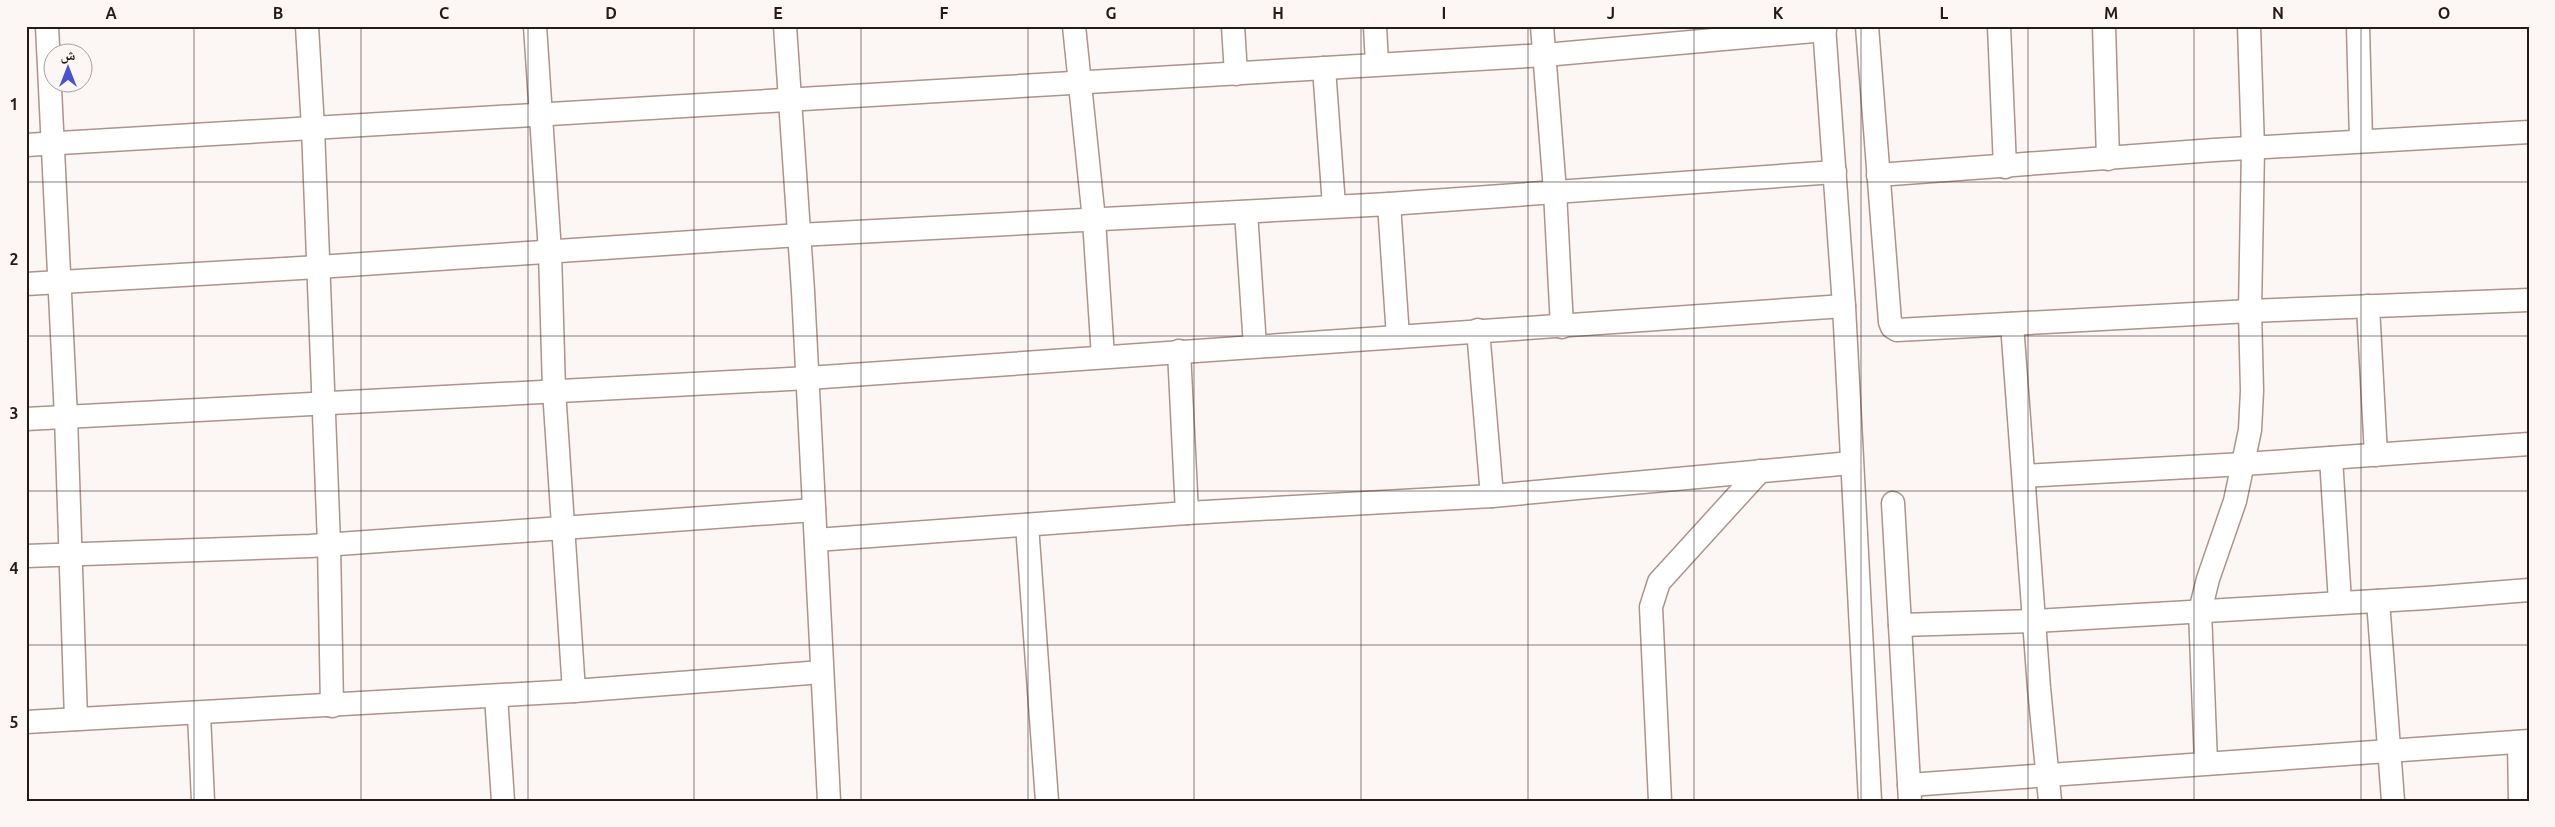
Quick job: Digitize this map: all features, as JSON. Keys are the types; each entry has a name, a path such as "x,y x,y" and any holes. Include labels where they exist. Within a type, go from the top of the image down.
{"street":[{"path":"47,26 66,417 76,719"},
{"path":"306,26 313,128 322,402 329,544 332,706"},
{"path":"535,26 550,252 554,390 574,691"},
{"path":"785,26 808,378 829,801"},
{"path":"1074,26 1094,220 1103,357"},
{"path":"1233,26 1236,74"},
{"path":"1375,26 1377,64"},
{"path":"1542,26 1555,191 1562,327"},
{"path":"1868,26 1878,175 1892,327 1897,330 2250,311 2529,300"},
{"path":"1999,26 2005,167"},
{"path":"2104,26 2108,159"},
{"path":"2206,763 2200,611 2208,579 2228,525 2244,464 2250,430 2252,391 2250,311 2253,148 2249,26"},
{"path":"2358,26 2361,142"},
{"path":"26,145 1080,81 1236,74 1544,55 1824,28 1844,306 1870,801"},
{"path":"1324,68 1334,206"},
{"path":"1878,175 2253,148 2529,132"},
{"path":"26,284 799,236 1389,204 1835,172"},
{"path":"1389,204 1398,337"},
{"path":"1246,212 1254,346"},
{"path":"26,419 808,378 1844,306"},
{"path":"2368,306 2376,455"},
{"path":"2012,324 2050,801"},
{"path":"1478,330 1492,496"},
{"path":"1179,351 1187,513"},
{"path":"2024,476 2244,464 2529,444"},
{"path":"2331,458 2340,602"},
{"path":"816,540 1187,513 1492,496 1851,463"},
{"path":"1660,801 1651,607 1659,582 1760,471"},
{"path":"1893,503 1910,793 2047,773 2524,741 2520,801"},
{"path":"26,556 329,544 564,526 814,510"},
{"path":"1027,525 1047,801"},
{"path":"1900,625 2035,621 2529,590"},
{"path":"2378,600 2393,801"},
{"path":"26,722 199,714 496,696 822,672"},
{"path":"496,696 503,801"},
{"path":"199,714 203,801"}]}
